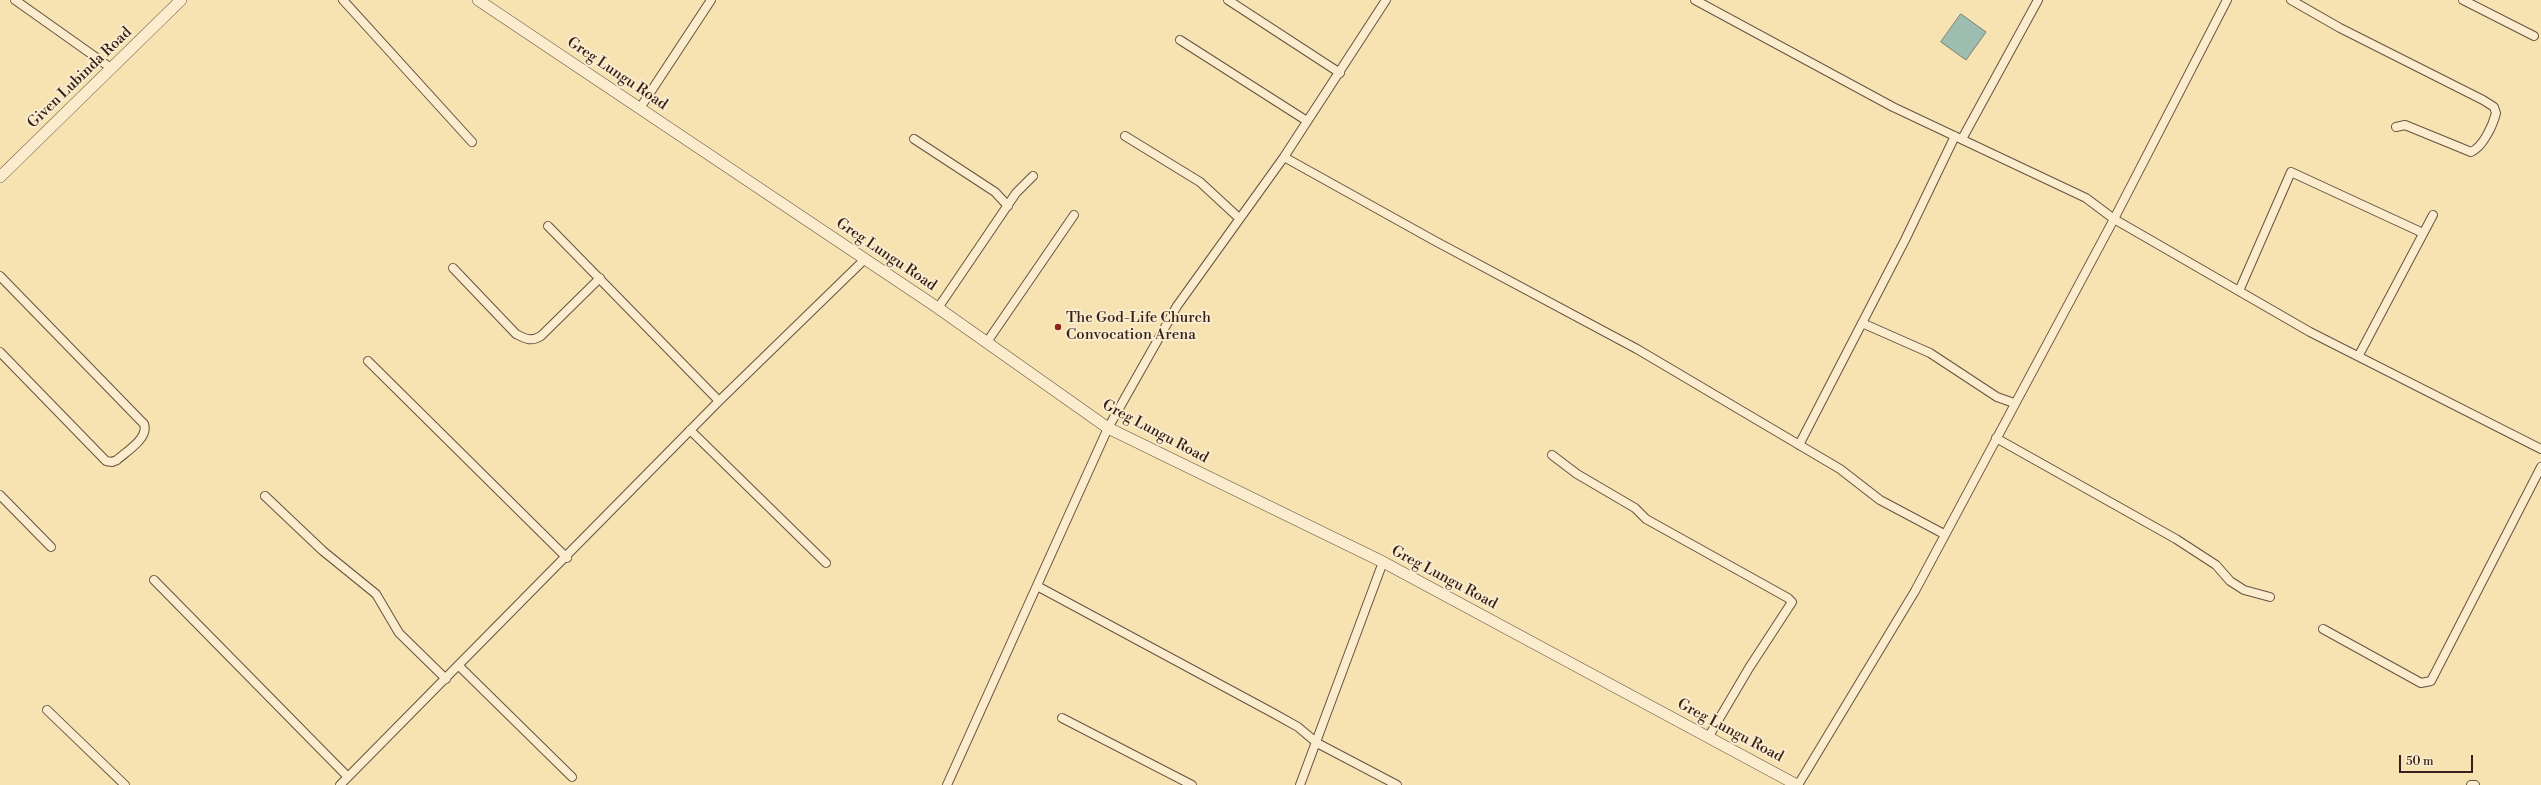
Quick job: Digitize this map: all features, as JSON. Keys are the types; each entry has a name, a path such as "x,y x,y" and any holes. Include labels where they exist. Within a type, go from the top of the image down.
{"street":[{"path":"15,0 111,68"},
{"name":"Given Lubinda Road","path":"0,177 181,0"},
{"path":"343,0 472,142"},
{"name":"Greg Lungu Road","path":"478,0 864,260 938,308 1108,428 1383,562 1798,785"},
{"path":"640,108 711,0"},
{"path":"1228,0 1340,73"},
{"path":"947,785 1108,428 1177,306 1284,157 1386,0"},
{"path":"1695,0 1893,107 2086,198 2114,218 2310,332 2359,355 2541,449"},
{"path":"1799,445 1958,138 2038,0"},
{"path":"1798,785 1915,591 1944,534 2114,218 2227,0"},
{"path":"2292,0 2340,28 2483,100 2494,107 2496,112 2494,121 2477,150 2471,152 2405,125 2396,127"},
{"path":"2463,0 2534,36"},
{"path":"1180,40 1307,122"},
{"path":"1125,136 1200,182 1239,218"},
{"path":"914,139 995,192 1008,206"},
{"path":"1284,157 1435,241 1636,349 1799,445 1857,481 1880,500 1944,534"},
{"path":"2238,291 2291,172 2423,233"},
{"path":"938,308 1020,187 1033,176"},
{"path":"987,342 1074,215"},
{"path":"2359,355 2433,216"},
{"path":"548,226 720,401"},
{"path":"340,785 566,558 690,430 864,260"},
{"path":"453,268 516,334 527,340 534,340 541,336 600,278"},
{"path":"0,276 144,424 146,429 143,436 117,460 112,462 106,461 0,352"},
{"path":"1862,323 1930,353 1997,397 2014,403"},
{"path":"368,361 566,558"},
{"path":"690,430 826,563"},
{"path":"1996,438 2176,539 2216,565 2230,581 2244,590 2270,597"},
{"path":"1552,454 1577,474 1635,508 1646,519 1788,598 1792,602 1749,668 1709,736"},
{"path":"2323,629 2421,683 2432,680 2541,467"},
{"path":"0,495 51,547"},
{"path":"265,496 323,551 376,594 399,633 446,679"},
{"path":"1300,785 1317,743 1383,562"},
{"path":"154,580 348,777"},
{"path":"1037,586 1273,712 1298,727 1317,743 1397,785"},
{"path":"459,666 572,776"},
{"path":"47,710 125,785"},
{"path":"1062,718 1192,785"}],"shaded area":[{"path":"1961,14 1986,32 1966,60 1941,42"}],"place":[{"name":"The God-Life Church Convocation Arena","path":"1058,327"}]}
